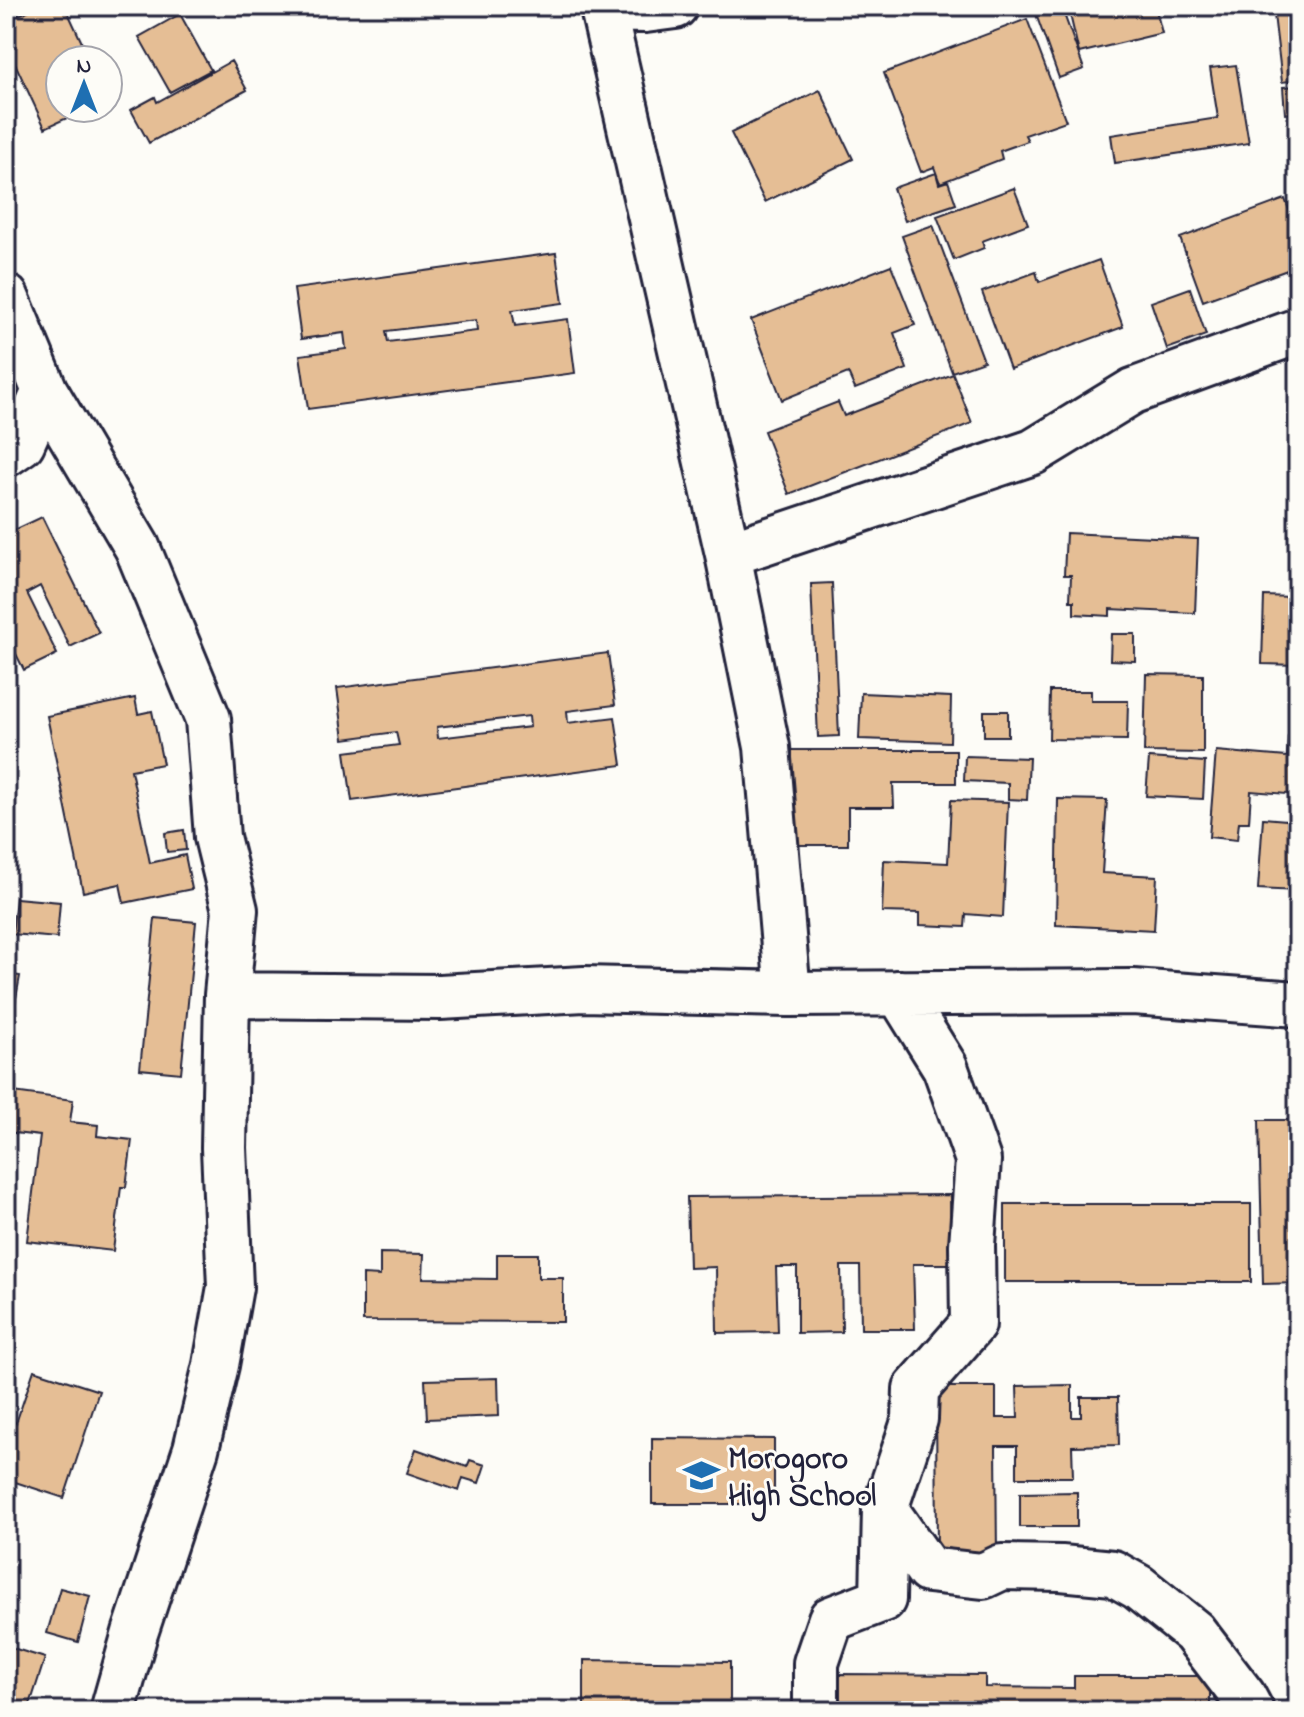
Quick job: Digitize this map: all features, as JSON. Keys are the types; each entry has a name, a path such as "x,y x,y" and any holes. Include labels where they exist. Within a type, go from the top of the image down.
{"street":[{"path":"675,6 645,10 602,8 728,554 767,747 788,994"},
{"path":"6,297 45,391 137,547 208,719 217,837 235,910 227,995 224,1148 230,1287 196,1449 135,1633 113,1711"},
{"path":"728,554 1033,452 1133,391 1298,331"},
{"path":"6,454 22,443 45,391"},
{"path":"227,995 440,997 584,989 788,994 1133,992 1298,1004"},
{"path":"816,1711 816,1663 831,1619 883,1599 885,1509 915,1419 916,1389 973,1324 972,1245 978,1160 945,1067 899,993"},
{"path":"885,1509 928,1570 983,1576 1002,1567 1061,1568 1113,1573 1126,1580 1194,1632 1251,1711"}],"building":[{"path":"38,6 65,6 83,44 44,44 44,124 54,124 45,128 6,44 6,21"},
{"path":"1033,6 1061,6 1084,69 1059,78"},
{"path":"1068,6 1155,6 1162,33 1079,53"},
{"path":"1273,6 1298,6 1298,80 1282,82"},
{"path":"180,14 211,70 170,92 139,37"},
{"path":"1027,19 1066,121 1025,135 1028,141 1000,151 1002,159 940,183 934,167 921,172 884,73"},
{"path":"231,61 247,90 149,143 131,110 155,97 157,102"},
{"path":"1236,65 1249,143 1115,163 1111,135 1218,118 1210,68"},
{"path":"1298,86 1298,121 1295,122 1294,113 1285,114 1283,87"},
{"path":"820,90 853,159 765,202 731,133"},
{"path":"936,173 939,184 948,181 956,204 905,221 893,188"},
{"path":"1014,188 1028,224 982,241 984,248 954,260 937,216"},
{"path":"1285,199 1298,233 1298,266 1203,301 1180,238"},
{"path":"933,225 984,361 952,372 902,236"},
{"path":"556,253 563,303 512,310 515,326 568,319 575,373 308,409 300,355 346,349 344,333 301,339 294,289","holes":["476,320 477,331 388,342 386,331"]},
{"path":"1099,260 1123,327 1010,369 982,292 1036,272 1039,282"},
{"path":"891,265 915,325 894,333 907,369 855,389 848,373 782,400 751,320"},
{"path":"1190,288 1206,335 1167,349 1151,302"},
{"path":"953,374 972,423 789,494 764,431 838,402 844,416"},
{"path":"42,517 99,633 70,647 40,586 27,593 57,654 24,670 6,634 6,534"},
{"path":"1066,533 1198,539 1195,613 1110,609 1110,616 1074,614 1074,601 1070,601 1071,575 1064,575"},
{"path":"832,583 839,736 818,737 811,584"},
{"path":"1293,587 1298,587 1298,665 1262,664 1264,596 1292,597"},
{"path":"1111,634 1135,634 1135,661 1110,660"},
{"path":"608,653 615,705 567,711 568,723 615,717 622,765 352,801 345,752 399,745 396,732 344,739 337,688","holes":["529,716 530,727 438,738 437,727"]},
{"path":"1146,674 1203,675 1203,753 1144,752"},
{"path":"1050,691 1091,691 1091,701 1128,701 1127,740 1049,739"},
{"path":"861,693 951,697 950,742 859,739"},
{"path":"135,698 138,714 152,711 163,764 131,770 150,863 185,855 192,889 124,903 120,884 83,892 47,716"},
{"path":"984,711 1008,711 1008,736 984,736"},
{"path":"1288,736 1298,737 1298,757 1287,756"},
{"path":"792,750 956,750 956,783 893,783 894,807 848,807 848,845 792,845"},
{"path":"1216,751 1298,758 1298,795 1251,791 1249,822 1239,822 1237,840 1209,837"},
{"path":"965,756 1029,758 1027,800 1008,799 1008,783 964,781"},
{"path":"1149,758 1205,762 1203,799 1146,796"},
{"path":"1058,799 1107,800 1102,873 1157,876 1154,930 1056,925"},
{"path":"951,800 1008,802 1003,917 966,914 965,927 920,925 920,913 882,912 884,860 948,863"},
{"path":"1263,818 1298,821 1298,891 1258,889"},
{"path":"184,830 186,850 167,852 165,833"},
{"path":"16,898 60,902 57,938 12,934"},
{"path":"155,918 196,922 181,1073 140,1069"},
{"path":"6,974 20,976 11,1026 6,1025"},
{"path":"6,1091 73,1100 70,1122 98,1125 97,1136 132,1140 126,1187 121,1187 113,1251 27,1241 40,1136 6,1132"},
{"path":"1259,1120 1298,1120 1298,1283 1263,1284"},
{"path":"950,1195 951,1264 913,1264 915,1329 861,1329 860,1266 841,1266 842,1332 797,1333 797,1267 776,1267 778,1332 717,1333 716,1267 689,1268 687,1197"},
{"path":"1005,1204 1251,1204 1251,1282 1005,1282"},
{"path":"380,1253 424,1254 423,1278 497,1279 497,1254 538,1254 538,1278 563,1278 563,1322 363,1321 363,1275 380,1276"},
{"path":"34,1370 99,1391 64,1498 6,1479 6,1419 16,1423"},
{"path":"498,1378 499,1416 427,1419 425,1380"},
{"path":"1072,1385 1072,1417 1081,1417 1081,1397 1118,1397 1119,1445 1072,1446 1073,1477 1017,1477 1017,1446 996,1446 997,1558 937,1559 936,1387 996,1387 996,1418 1018,1418 1017,1386"},
{"path":"652,1438 774,1439 774,1504 652,1504"},
{"path":"416,1449 467,1467 470,1460 485,1465 479,1483 463,1478 459,1491 407,1473"},
{"path":"1077,1492 1077,1527 1020,1527 1020,1493"},
{"path":"60,1588 90,1596 78,1642 47,1633"},
{"path":"6,1646 45,1658 28,1711 6,1711"},
{"path":"584,1660 730,1662 730,1711 584,1711"},
{"path":"839,1674 985,1675 985,1687 1074,1688 1074,1676 1210,1676 1210,1711 839,1711"}],"place":[{"name":"Morogoro High School","path":"702,1475"}]}
